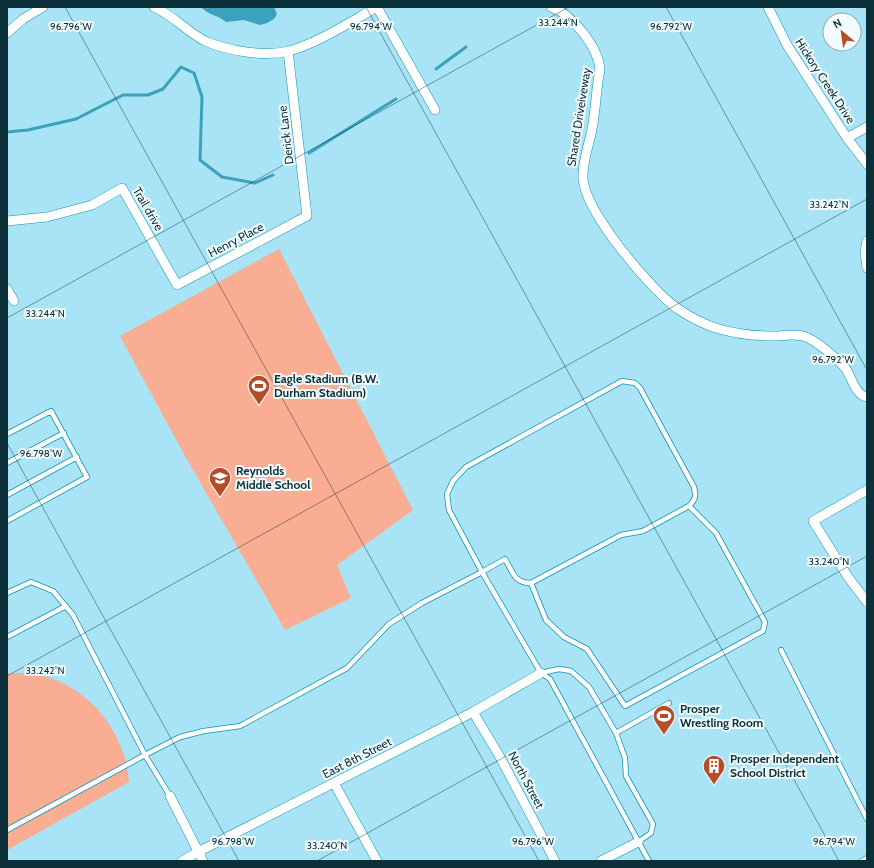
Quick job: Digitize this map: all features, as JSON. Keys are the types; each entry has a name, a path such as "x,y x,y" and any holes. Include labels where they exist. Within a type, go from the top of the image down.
{"street":[{"path":"7,33 23,19 43,7"},
{"path":"154,7 171,16 204,40 231,50 244,52 288,51 318,39 377,7 435,110"},
{"name":"Shared Driveiveway","path":"551,7 558,9 575,24 594,50 600,63 593,122 583,170 583,180 588,199 622,250 655,289 679,310 708,325 735,333 767,336 794,334 812,340 839,362 846,370 858,392 867,397"},
{"name":"Hickory Creek Drive","path":"768,7 787,45 847,138 867,164"},
{"name":"Derick Lane","path":"288,51 307,216"},
{"path":"847,138 867,127"},
{"name":"Trail drive","path":"7,221 47,217 92,205 122,188 177,285"},
{"name":"Henry Place","path":"177,285 307,216"},
{"path":"867,241 865,252 867,268"},
{"path":"7,289 14,301"},
{"path":"867,490 813,521 848,577 867,602"},
{"name":"East 8th Street","path":"182,861 473,712 541,673"},
{"name":"North Street","path":"473,712 500,757 555,861"},
{"path":"334,783 377,861"},
{"path":"170,796 203,861"},
{"path":"601,861 638,842"}],"lane":[{"path":"7,830 145,754 180,737 204,731 240,726 347,668 389,624 422,603 482,572 506,559 517,579 523,583 531,583 621,535 643,531 689,506 694,501 696,496 694,487 640,388 636,383 622,381 466,467 453,481 447,494 449,510 482,572 541,673 550,679 649,861"},
{"path":"7,434 51,411 87,477 7,521"},
{"path":"7,463 64,433"},
{"path":"7,495 77,457"},
{"path":"531,583 546,620 564,637 587,649 625,706 763,631 765,622 716,533 689,506"},
{"path":"7,593 31,582 53,591 66,606 73,615 145,754 170,796"},
{"path":"7,637 66,606"},
{"path":"781,650 867,819"},
{"path":"541,673 559,669 571,671 589,687 616,733 625,758 626,776 653,824 651,833 638,842"},
{"path":"616,733 669,703"},
{"path":"862,861 867,858"}],"shaded area":[{"name":"Eagle Stadium (B.W. Durham Stadium)","path":"279,249 413,510 337,565 351,598 285,630 185,456 120,336"},
{"path":"7,673 32,673 52,679 67,685 93,704 113,730 120,745 127,764 129,782 7,850"}],"water":[{"path":"201,7 274,7 277,14 274,19 260,25 244,20 226,22 207,12"}],"waterway":[{"path":"436,69 466,47"},
{"path":"7,132 28,130 76,119 123,95 148,95 163,89 181,67 194,73 202,97 200,160 222,177 255,183 273,175"},
{"path":"309,153 396,99"}],"place":[{"name":"Eagle Stadium (B.W. Durham Stadium)","path":"259,406"},
{"name":"Reynolds Middle School","path":"220,498"},
{"name":"Prosper Wrestling Room","path":"664,736"},
{"name":"Prosper Independent School District","path":"714,786"}]}
